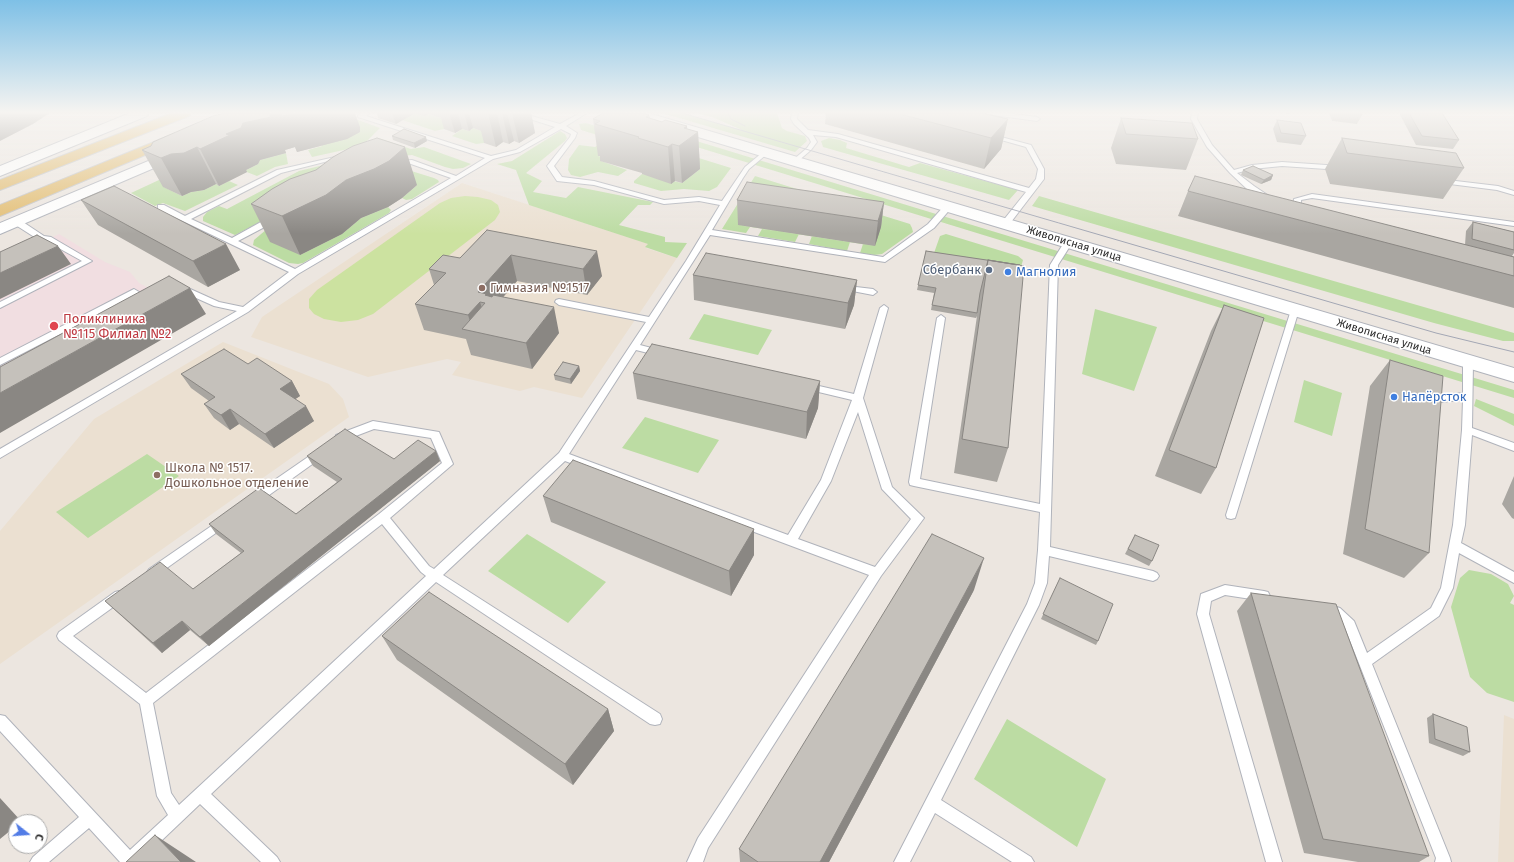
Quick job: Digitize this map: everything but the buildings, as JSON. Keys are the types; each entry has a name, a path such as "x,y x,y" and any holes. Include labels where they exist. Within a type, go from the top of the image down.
{"main road":[{"path":"0,185 81,153"},
{"path":"0,211 137,153"}],"street":[{"path":"0,171 44,153"},
{"path":"0,229 177,153"},
{"name":"Живописная улица","path":"766,153 1512,375"}],"lane":[{"path":"476,153 491,158"},
{"path":"0,454 245,310 295,272 491,158 512,153"},
{"path":"561,153 550,166 560,179 594,183 664,202 699,199 724,203"},
{"path":"0,721 129,861 563,456 651,320 694,262 724,203 747,168 765,153"},
{"path":"795,161 804,153"},
{"path":"899,153 1031,191"},
{"path":"1004,224 1040,179 1041,168 1033,153"},
{"path":"1215,153 1232,172 1251,188 1276,203"},
{"path":"185,219 279,171 349,154"},
{"path":"386,161 412,162 456,178"},
{"path":"1232,172 1252,167 1282,164 1345,168"},
{"path":"1437,180 1498,188 1514,193"},
{"path":"1289,209 1305,216 1297,207 1298,199 1312,196 1514,224"},
{"path":"161,207 295,272"},
{"path":"708,232 884,260 931,226 948,207"},
{"path":"231,242 280,215"},
{"path":"0,305 88,261 48,239 42,238 17,222"},
{"path":"902,862 1033,605 1041,583 1046,510 1054,265 1068,243"},
{"path":"834,286 873,292"},
{"path":"178,294 185,290 217,304 245,310"},
{"path":"0,362 49,340 134,292 157,306 151,309"},
{"path":"560,302 651,320"},
{"path":"791,541 826,481 858,398 884,308"},
{"path":"1231,515 1295,310"},
{"path":"941,318 914,482 1046,510"},
{"path":"634,347 670,355"},
{"path":"1364,662 1435,612 1447,588 1459,525 1467,430 1468,362"},
{"path":"794,384 858,398"},
{"path":"1415,396 1429,400 1467,396"},
{"path":"695,862 703,843 877,574 918,518 887,489 858,398"},
{"path":"146,701 383,517 448,464 435,435 373,425 343,436 247,504"},
{"path":"1467,430 1514,447"},
{"path":"563,456 877,574"},
{"path":"145,577 235,513"},
{"path":"383,517 425,569 656,719"},
{"path":"1455,545 1514,578"},
{"path":"1044,550 1153,576"},
{"path":"126,590 62,636 146,701 164,796 177,815"},
{"path":"1274,862 1203,614 1205,598 1225,590 1278,598"},
{"path":"1316,604 1336,612 1350,625 1443,858 1443,862"},
{"path":"200,794 272,862"},
{"path":"932,803 1026,862"},
{"path":"38,862 89,818"}],"shaded area":[{"name":"Гимназия №1517","path":"462,183 649,244 646,248 677,258 582,398 534,387 520,391 452,375 461,362 447,359 368,377 251,337 262,317"},
{"name":"Поликлиника №115 Филиал №2","path":"59,234 105,262 130,272 139,283 162,295 0,385 0,261"},
{"name":"Школа № 1517. Дошкольное отделение","path":"223,342 329,384 343,399 349,417 0,664 0,531 94,419"},
{"path":"1504,715 1514,719 1514,862 1498,862"}],"green space":[{"path":"216,153 224,153 164,187 182,196 191,192 204,190 216,184 219,186 229,181 238,185 185,211 163,203 155,206 131,193"},
{"path":"286,153 288,164 275,167 257,176 244,171 258,164 260,160"},
{"path":"310,153 329,153 312,157"},
{"path":"389,153 441,153 471,164 463,168 453,169 412,155 399,156"},
{"path":"524,153 550,153 526,173 542,181 533,192 566,198 578,187 653,202 650,205 638,205 619,225 665,237 665,242 687,243 677,258 645,247 648,244 529,205 516,170 497,164 512,161"},
{"path":"573,153 683,153 731,168 717,187 709,191 684,189 661,191 634,183 634,181 642,174 682,183 700,169 598,156 605,158 601,161 627,170 618,176 598,172 580,177 571,175 568,170 569,159"},
{"path":"717,153 737,153 1514,390 1514,398"},
{"path":"845,153 863,153 909,167 920,163 1018,190 1009,200"},
{"path":"336,162 268,218 235,235 203,221 203,217 207,212 219,206 227,209 299,171"},
{"path":"392,165 434,178 439,182 412,199 406,200 402,198 417,185"},
{"path":"755,176 910,224 913,232 882,254 874,255 860,253 863,244 738,225 750,227 746,233 722,229"},
{"path":"465,196 491,200 498,205 500,212 495,220 373,314 358,320 341,322 324,319 314,314 309,308 309,299 317,290 440,203 451,198"},
{"path":"1039,196 1514,333 1514,341 1503,341 1434,323 1032,206"},
{"path":"388,207 391,210 389,213 303,263 289,263 253,245 254,240 267,229 300,255 342,234 361,218"},
{"path":"762,229 799,234 795,242 758,236"},
{"path":"946,234 1018,256 1023,260 1021,267 934,253 940,236"},
{"path":"812,236 850,242 847,251 809,244"},
{"path":"1095,309 1157,327 1134,391 1082,374"},
{"path":"704,314 772,330 758,355 689,339"},
{"path":"1304,380 1342,393 1332,436 1294,422"},
{"path":"1476,399 1514,414 1514,426 1474,406"},
{"path":"645,417 719,440 698,473 622,448"},
{"path":"147,454 179,476 88,538 56,512"},
{"path":"527,534 606,582 568,623 488,571"},
{"path":"1469,570 1491,574 1508,584 1514,596 1510,603 1514,605 1514,702 1487,693 1470,677 1451,607 1460,578"},
{"path":"1007,719 1106,779 1077,847 974,779"}],"tram line":[{"path":"820,153 1436,333 1514,352"}],"place":[{"name":"Сбербанк","path":"989,270"},
{"name":"Магнолия","path":"1008,272"},
{"name":"Гимназия №1517","path":"482,288"},
{"name":"Поликлиника №115 Филиал №2","path":"54,326"},
{"name":"Напёрсток","path":"1394,397"},
{"name":"Школа № 1517. Дошкольное отделение","path":"157,475"}]}
